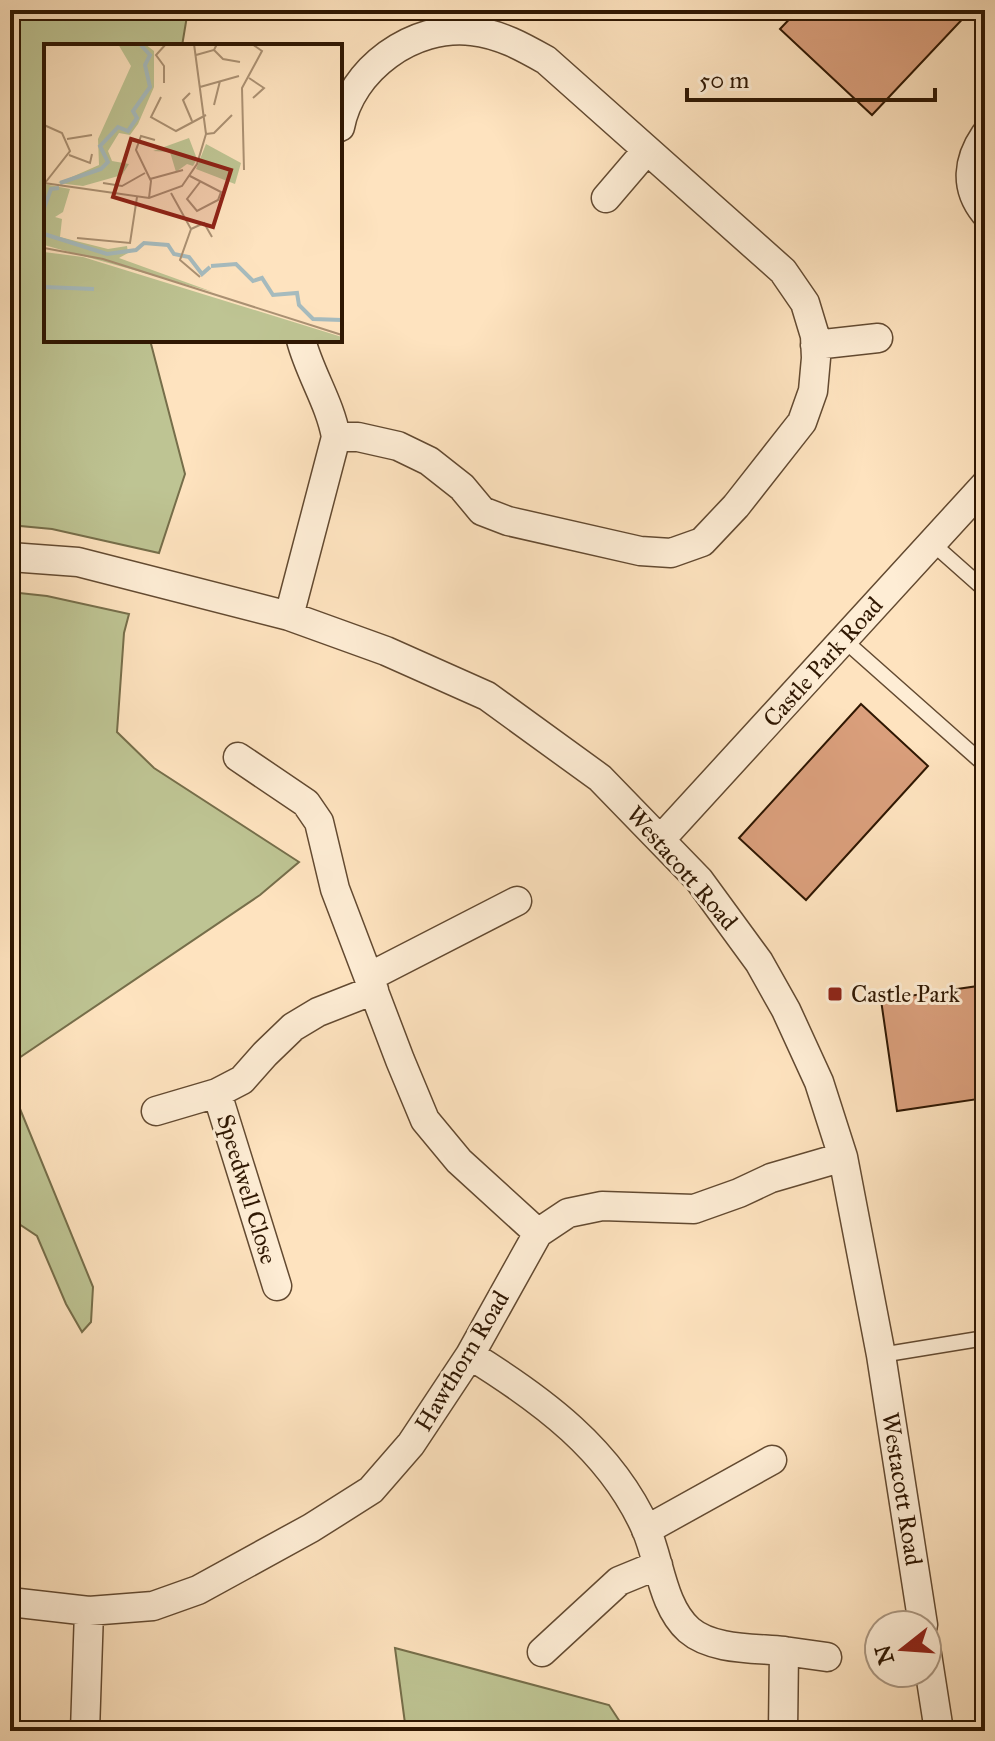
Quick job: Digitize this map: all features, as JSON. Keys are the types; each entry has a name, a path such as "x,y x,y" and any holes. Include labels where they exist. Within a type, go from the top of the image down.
{"street":[{"path":"336,437 358,437 385,443 419,456 462,487 482,511 508,521 640,551 671,553 702,542 736,506 802,422 813,391 815,345 805,303 783,271 546,60 511,40 472,31 444,32 405,43 385,55 359,85 342,118"},
{"path":"985,135 972,154 970,177 981,210 985,213"},
{"path":"606,198 647,150"},
{"path":"815,345 878,338"},
{"path":"289,616 336,437 332,414 308,368 302,342"},
{"name":"Castle Park Road","path":"661,839 985,485"},
{"name":"Westacott Road","path":"10,557 78,562 289,616 386,651 487,696 600,778 699,880 759,962 786,1010 819,1082 843,1157 881,1355 921,1609"},
{"path":"238,757 306,803 319,822 335,889 425,1120 459,1161 538,1233"},
{"name":"Speedwell Close","path":"156,1111 217,1093 242,1080 293,1027 517,901"},
{"name":"Speedwell Close","path":"217,1093 277,1286"},
{"name":"Hawthorn Road","path":"10,1602 89,1611 153,1606 198,1590 311,1528 371,1490 411,1444 470,1355 538,1233 568,1213 602,1206 694,1209 771,1178 843,1157"},
{"path":"470,1355 524,1388 573,1429 623,1486 646,1530 671,1604 689,1630 711,1642 827,1657"},
{"path":"646,1530 772,1460"},
{"path":"542,1652 619,1581 658,1565"},
{"path":"85,1731 89,1611"},
{"path":"783,1731 784,1651"},
{"path":"932,1689 939,1731"}],"lane":[{"path":"932,543 985,590"},
{"path":"844,640 985,765"},
{"path":"881,1355 985,1338"}],"green space":[{"path":"10,10 188,10 182,44 44,44 44,342 151,342 185,474 159,553 52,529 10,525"},
{"path":"10,592 47,596 129,614 124,633 117,732 154,768 299,862 260,895 19,1058 18,1104 93,1287 91,1322 82,1332 66,1304 37,1236 10,1218"},
{"path":"395,1648 609,1705 626,1731 406,1731"}],"building":[{"path":"798,10 971,10 872,115 780,29"},
{"path":"861,704 928,766 806,900 739,838"},
{"path":"985,985 985,1098 897,1111 881,1000"}],"place":[{"name":"Castle Park","path":"835,994"}]}
